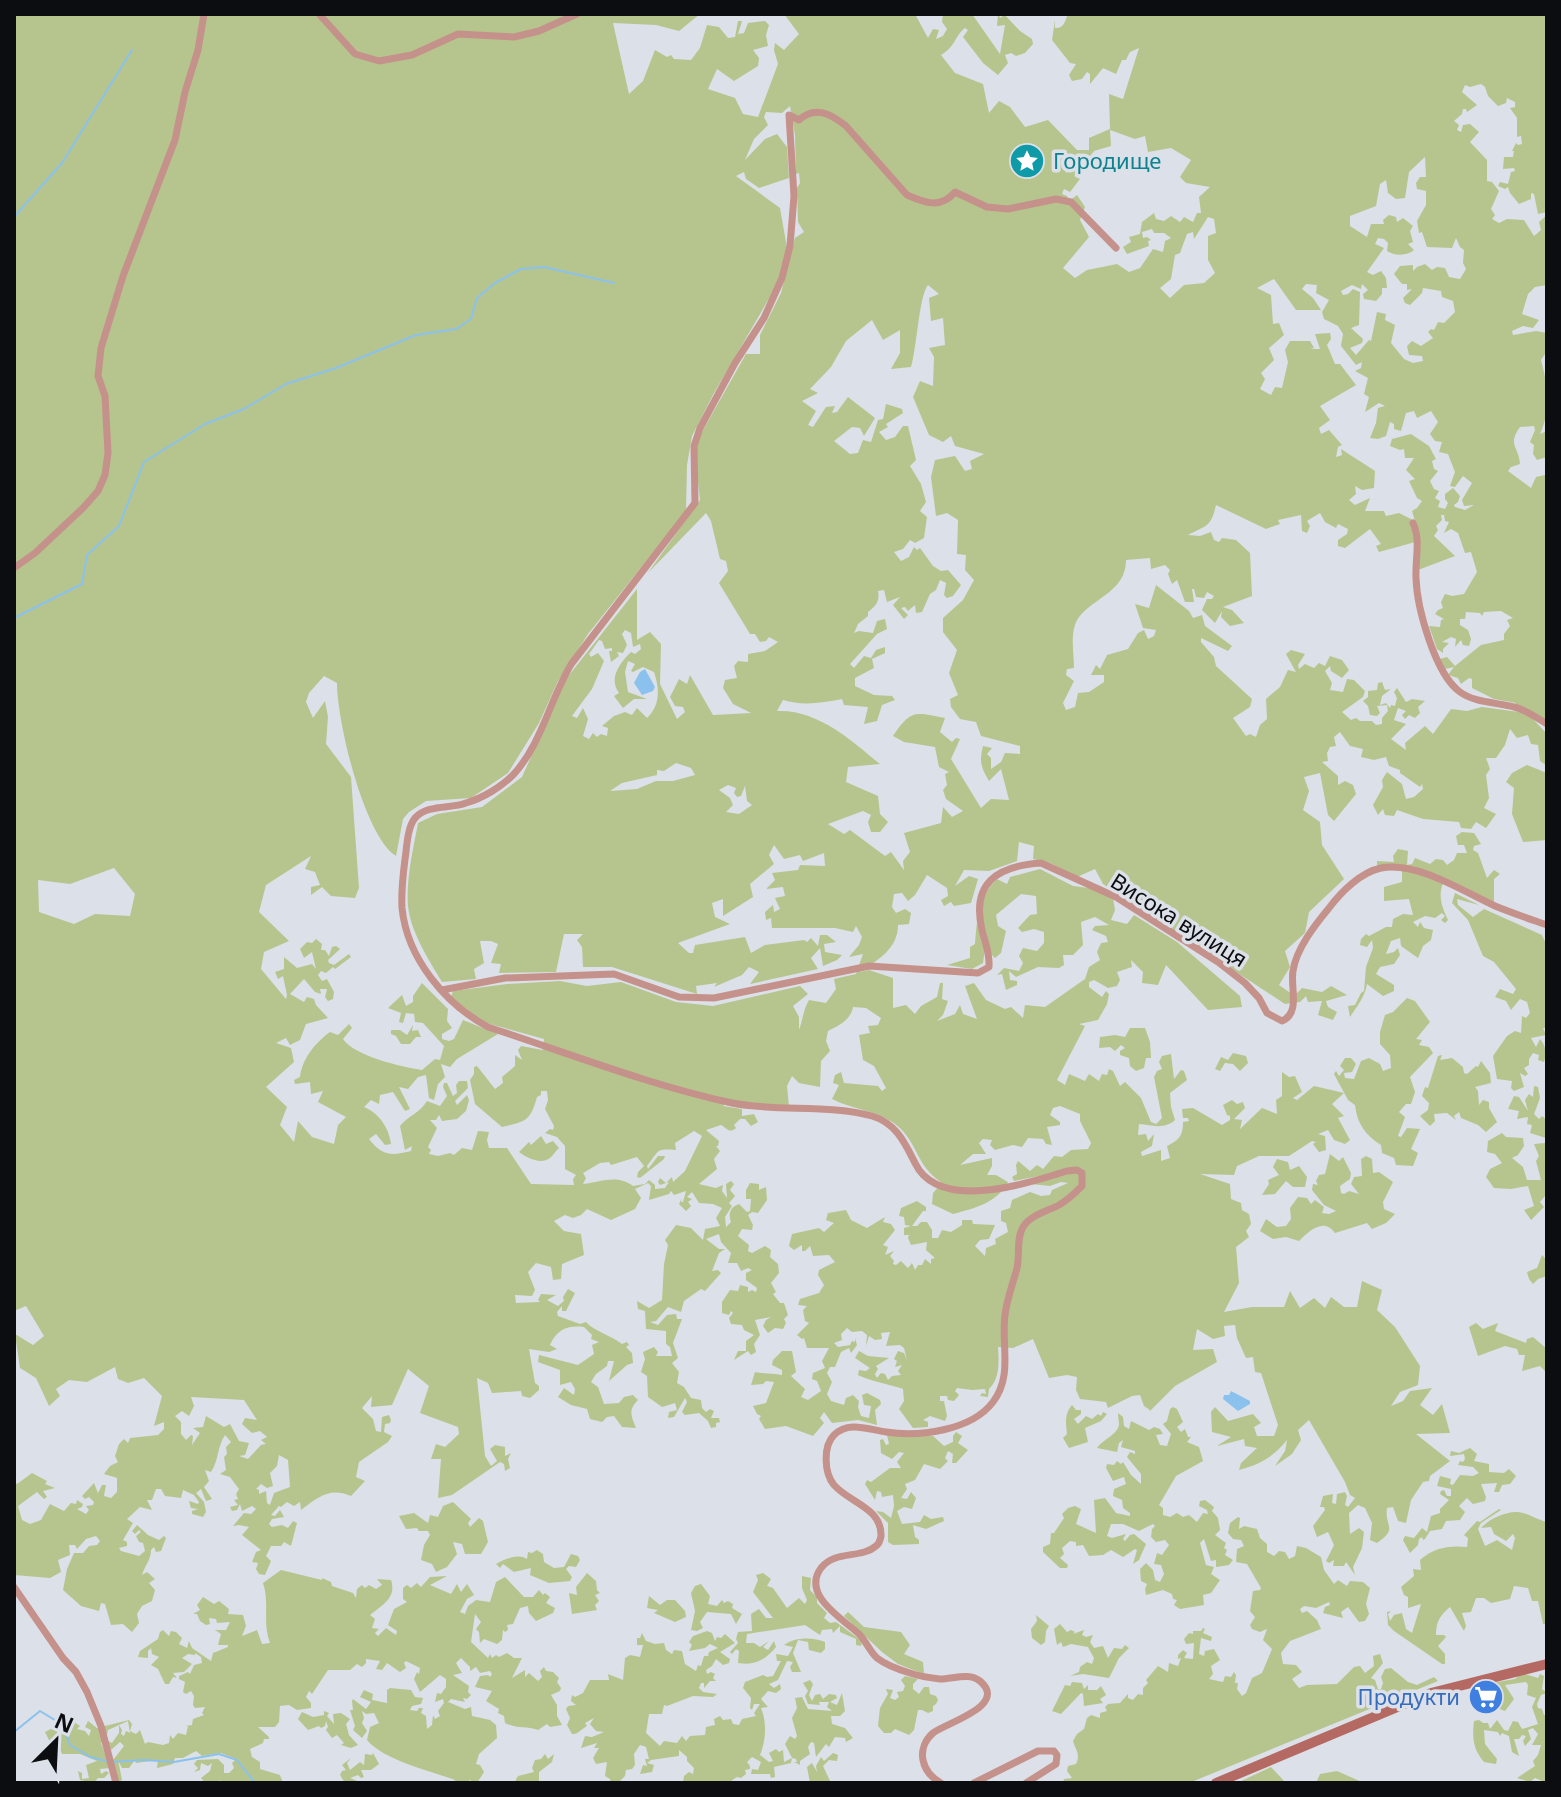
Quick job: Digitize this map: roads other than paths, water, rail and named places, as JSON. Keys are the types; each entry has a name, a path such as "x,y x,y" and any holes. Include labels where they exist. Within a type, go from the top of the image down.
{"main road":[{"path":"1216,1783 1431,1693 1547,1664"}],"street":[{"path":"14,568 35,553 83,508 98,491 105,475 108,453 105,396 98,376 101,348 123,276 175,140 204,14"},
{"path":"319,14 355,54 379,61 412,55 458,34 514,37 539,31 577,14"},
{"path":"941,1783 924,1766 923,1748 933,1733 972,1714 984,1703 988,1694 986,1688 970,1676 925,1677 877,1658 861,1636 822,1600 816,1577 821,1568 837,1557 865,1552 878,1546 881,1540 880,1522 835,1486 826,1454 832,1437 844,1428 911,1434 943,1429 965,1422 991,1405 1003,1383 1006,1359 1004,1317 1007,1296 1017,1268 1023,1227 1028,1221 1071,1197 1082,1186 1082,1173 1067,1171 995,1189 975,1191 949,1188 927,1178 915,1163 904,1138 876,1117 736,1104 694,1094 488,1027 459,1010 419,958 402,908 403,878 410,830 415,819 432,808 454,806 482,797 516,771 532,749 572,663 695,503 694,446 700,428 735,363 764,318 782,278 790,246 794,196 789,115 799,120 810,112 825,112 834,116 907,195 920,201 943,202 955,192 987,207 1008,209 1056,199 1071,202 1116,248"},
{"path":"1413,523 1418,533 1418,604 1449,682 1470,698 1517,707 1547,724"},
{"name":"Висока вулиця","path":"442,990 505,978 614,974 679,997 697,999 729,996 869,966 978,973 989,967 990,954 979,905 985,884 1002,872 1041,863 1116,897 1218,962 1245,983 1259,998 1267,1013 1282,1021 1291,1012 1293,971 1298,957 1318,921 1351,885 1380,868 1405,867 1422,872 1499,908 1547,925"},
{"path":"14,1587 82,1682 101,1726 116,1783"},
{"path":"974,1783 1043,1749 1054,1751 1056,1764 1026,1783"}],"water":[{"path":"645,669 655,687 642,695 634,683"},
{"path":"1231,1391 1250,1401 1250,1404 1238,1411 1223,1399"}],"waterway":[{"path":"14,217 62,163 132,50"},
{"path":"14,618 82,584 87,555 119,526 144,462 205,424 244,409 286,384 336,368 416,335 456,329 471,319 477,298 495,283 521,269 544,267 614,283"},
{"path":"14,1732 40,1711 63,1725 70,1745 90,1757 106,1761"},
{"path":"112,1762 174,1762 219,1754 237,1760 255,1783"}],"place":[{"name":"Городище","path":"1027,161"},
{"name":"Продукти","path":"1486,1697"}]}
